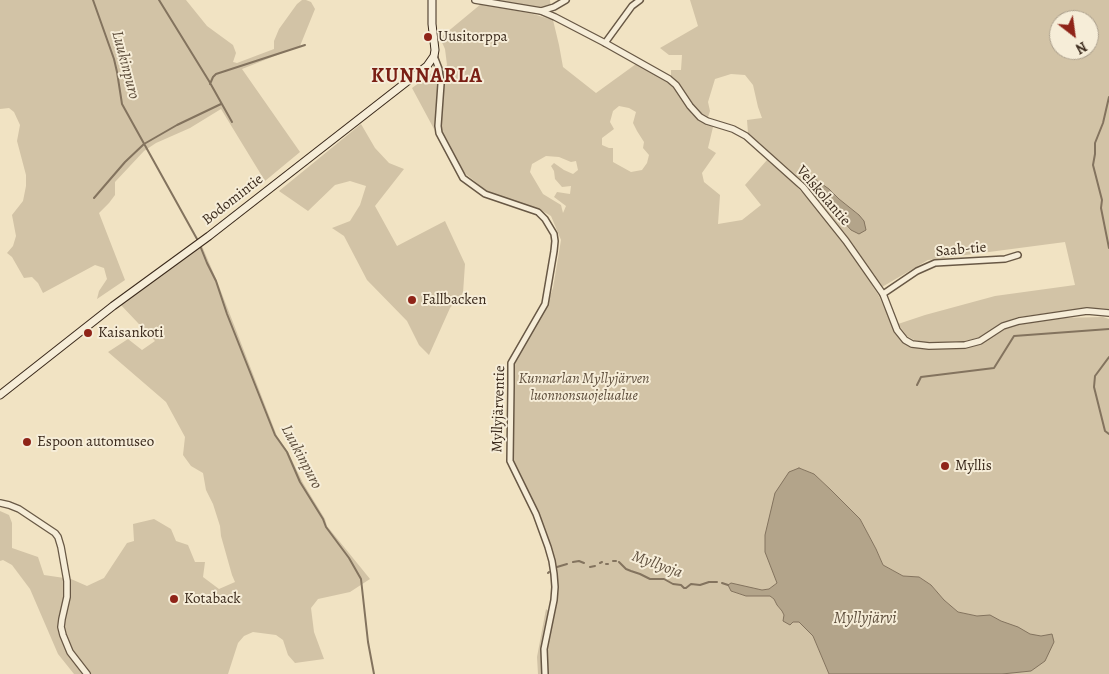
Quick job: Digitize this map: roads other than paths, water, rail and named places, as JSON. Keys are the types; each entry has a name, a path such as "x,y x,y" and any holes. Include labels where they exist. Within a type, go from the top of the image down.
{"main road":[{"path":"432,0 434,56"},
{"name":"Bodomintie","path":"0,395 423,70 434,56"}],"street":[{"name":"Velskolantie","path":"475,0 541,11 605,43 676,85 700,117 733,129 746,136 803,187 846,241 883,294 897,330 905,340 912,344 924,346 973,344 1004,326 1019,321 1087,311 1109,313"},
{"path":"541,11 554,7 566,0"},
{"path":"605,43 632,6 640,0"},
{"name":"Myllyjärventie","path":"434,56 439,69 441,84 439,133 463,178 485,194 538,212 545,218 554,234 554,251 545,304 511,363 510,386 510,462 539,521 548,547 554,574 554,600 544,650 545,674"},
{"name":"Saab-tie","path":"883,294 917,271 935,263 1005,259 1018,255"},
{"path":"0,503 19,509 58,537 67,581 67,597 61,627 70,652 87,674"}],"water":[{"path":"816,180 859,215 864,221 866,230 859,234 851,230 817,192 813,184"},
{"name":"Myllyjärvi","path":"799,468 814,474 860,519 883,565 903,576 919,577 931,585 958,612 977,616 990,615 1030,634 1041,636 1052,634 1054,642 1045,661 1031,671 1002,674 829,674 813,636 799,622 793,622 790,625 783,621 784,615 774,599 770,596 746,596 731,591 728,585 731,583 762,590 769,589 777,583 765,552 765,535 775,493 789,472"}],"waterway":[{"name":"Luukinpuro","path":"93,0 114,59 122,104 197,239"},
{"path":"159,0 232,122"},
{"path":"210,84 216,74 305,45"},
{"path":"1109,97 1103,123 1095,143 1093,165 1102,200 1101,208 1109,248"},
{"path":"94,198 125,162 144,144 177,125 221,104"},
{"name":"Luukinpuro","path":"201,248 216,281 227,314 275,435 287,452 300,482 326,527 349,558 361,579 368,642 374,674"},
{"path":"917,385 921,377 994,368 1014,336 1109,329"},
{"path":"1109,357 1095,376 1094,387 1105,431 1109,434"},
{"name":"Myllyoja","path":"573,562 579,561 584,563"},
{"name":"Myllyoja","path":"619,562 626,569 650,579 664,579 673,584 681,585 684,588 691,584 700,585 717,582"},
{"name":"Myllyoja","path":"557,567 567,564"},
{"name":"Myllyoja","path":"590,567 595,566"},
{"path":"722,583 728,585"}],"place":[{"name":"Uusitorppa","path":"428,37"},
{"name":"Fallbacken","path":"412,300"},
{"name":"Kaisankoti","path":"88,333"},
{"name":"Espoon automuseo","path":"27,442"},
{"name":"Myllis","path":"945,466"},
{"name":"Kotaback","path":"174,599"}],"district":[{"name":"KUNNARLA","path":"427,77"}],"park label":[{"name":"Kunnarlan Myllyjärven luonnonsuojelualue","path":"584,388"}]}
